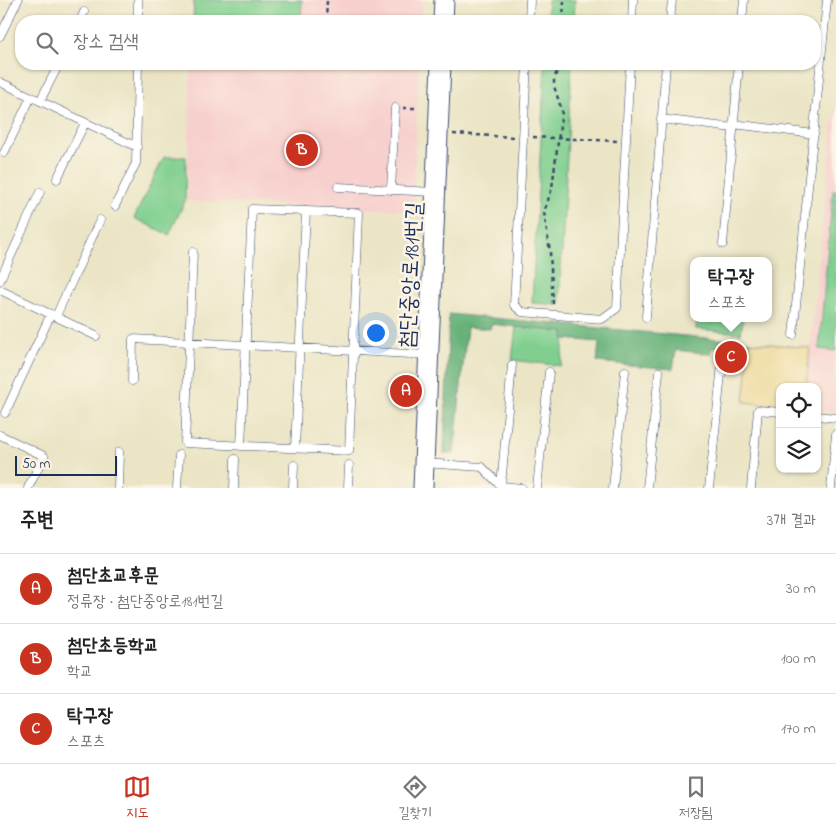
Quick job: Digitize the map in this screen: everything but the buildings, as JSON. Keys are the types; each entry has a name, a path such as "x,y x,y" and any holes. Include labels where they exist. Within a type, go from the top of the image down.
{"street":[{"path":"443,15 444,0"},
{"name":"첨단중앙로181번길","path":"422,488 441,70"}],"lane":[{"path":"0,36 18,0"},
{"path":"138,0 138,15"},
{"path":"529,15 530,0"},
{"path":"632,15 633,0"},
{"path":"671,15 672,0"},
{"path":"743,15 744,0"},
{"path":"821,67 828,0"},
{"path":"40,102 56,70"},
{"path":"115,206 136,163 138,70"},
{"path":"527,70 514,305 522,312 602,319 617,308 630,70"},
{"path":"646,317 666,70"},
{"path":"723,244 738,70"},
{"path":"794,335 821,70"},
{"path":"0,82 137,147"},
{"path":"4,153 31,97"},
{"path":"391,190 395,108"},
{"path":"662,119 814,134"},
{"path":"57,179 85,122"},
{"path":"338,187 436,192"},
{"path":"0,280 40,192"},
{"path":"193,252 185,443 241,446 295,448 349,451 359,213 252,209 241,446"},
{"path":"295,448 306,211"},
{"path":"5,413 100,220"},
{"path":"0,290 96,336"},
{"path":"132,381 133,339 429,355"},
{"path":"501,486 512,365"},
{"path":"709,488 722,365"},
{"path":"613,488 625,371"},
{"path":"538,488 549,372"},
{"path":"647,488 659,372"},
{"path":"751,488 758,410 776,412"},
{"path":"821,416 836,418"},
{"path":"831,488 836,434"},
{"path":"0,435 44,456 28,488"},
{"path":"118,488 119,452"},
{"path":"177,488 179,455"},
{"path":"234,488 235,459"},
{"path":"424,463 482,467 501,486 522,488"},
{"path":"293,488 294,465"},
{"path":"348,488 349,465"}],"path":[{"path":"326,15 327,0"},
{"path":"563,15 564,0"},
{"path":"553,304 550,252 544,212 552,188 562,110 554,86 554,79 558,70"},
{"path":"395,108 420,108"},
{"path":"453,134 520,137"},
{"path":"529,137 618,141"}],"shaded area":[{"path":"192,0 422,0 421,15 192,15"},
{"path":"191,70 419,70 413,211 187,201"},
{"path":"836,95 836,412 821,410 821,383 806,383"}],"green space":[{"path":"194,0 302,0 301,15 193,15"},
{"path":"548,0 575,0 574,15 547,15"},
{"path":"545,70 572,70 559,305 532,303"},
{"path":"164,157 186,157 185,201 169,235 134,218"},
{"path":"833,190 836,190 836,351 819,349"},
{"path":"449,314 750,342 749,351 712,347 711,354 676,350 673,369 597,362 599,342 564,339 564,332 491,324 490,329 467,327 454,454 444,454"},
{"path":"697,322 742,322 741,333 696,329"},
{"path":"516,327 565,332 561,366 512,360"}],"sand":[{"path":"750,342 810,348 806,383 776,383 776,406 744,402"}],"water":[{"path":"309,131 317,134 320,142 317,150 309,153 301,150 298,142 301,134"}],"place":[{"name":"첨단초등학교","path":"302,150"},
{"name":"탁구장","path":"731,357"},
{"name":"첨단초교후문","path":"406,391"}]}
